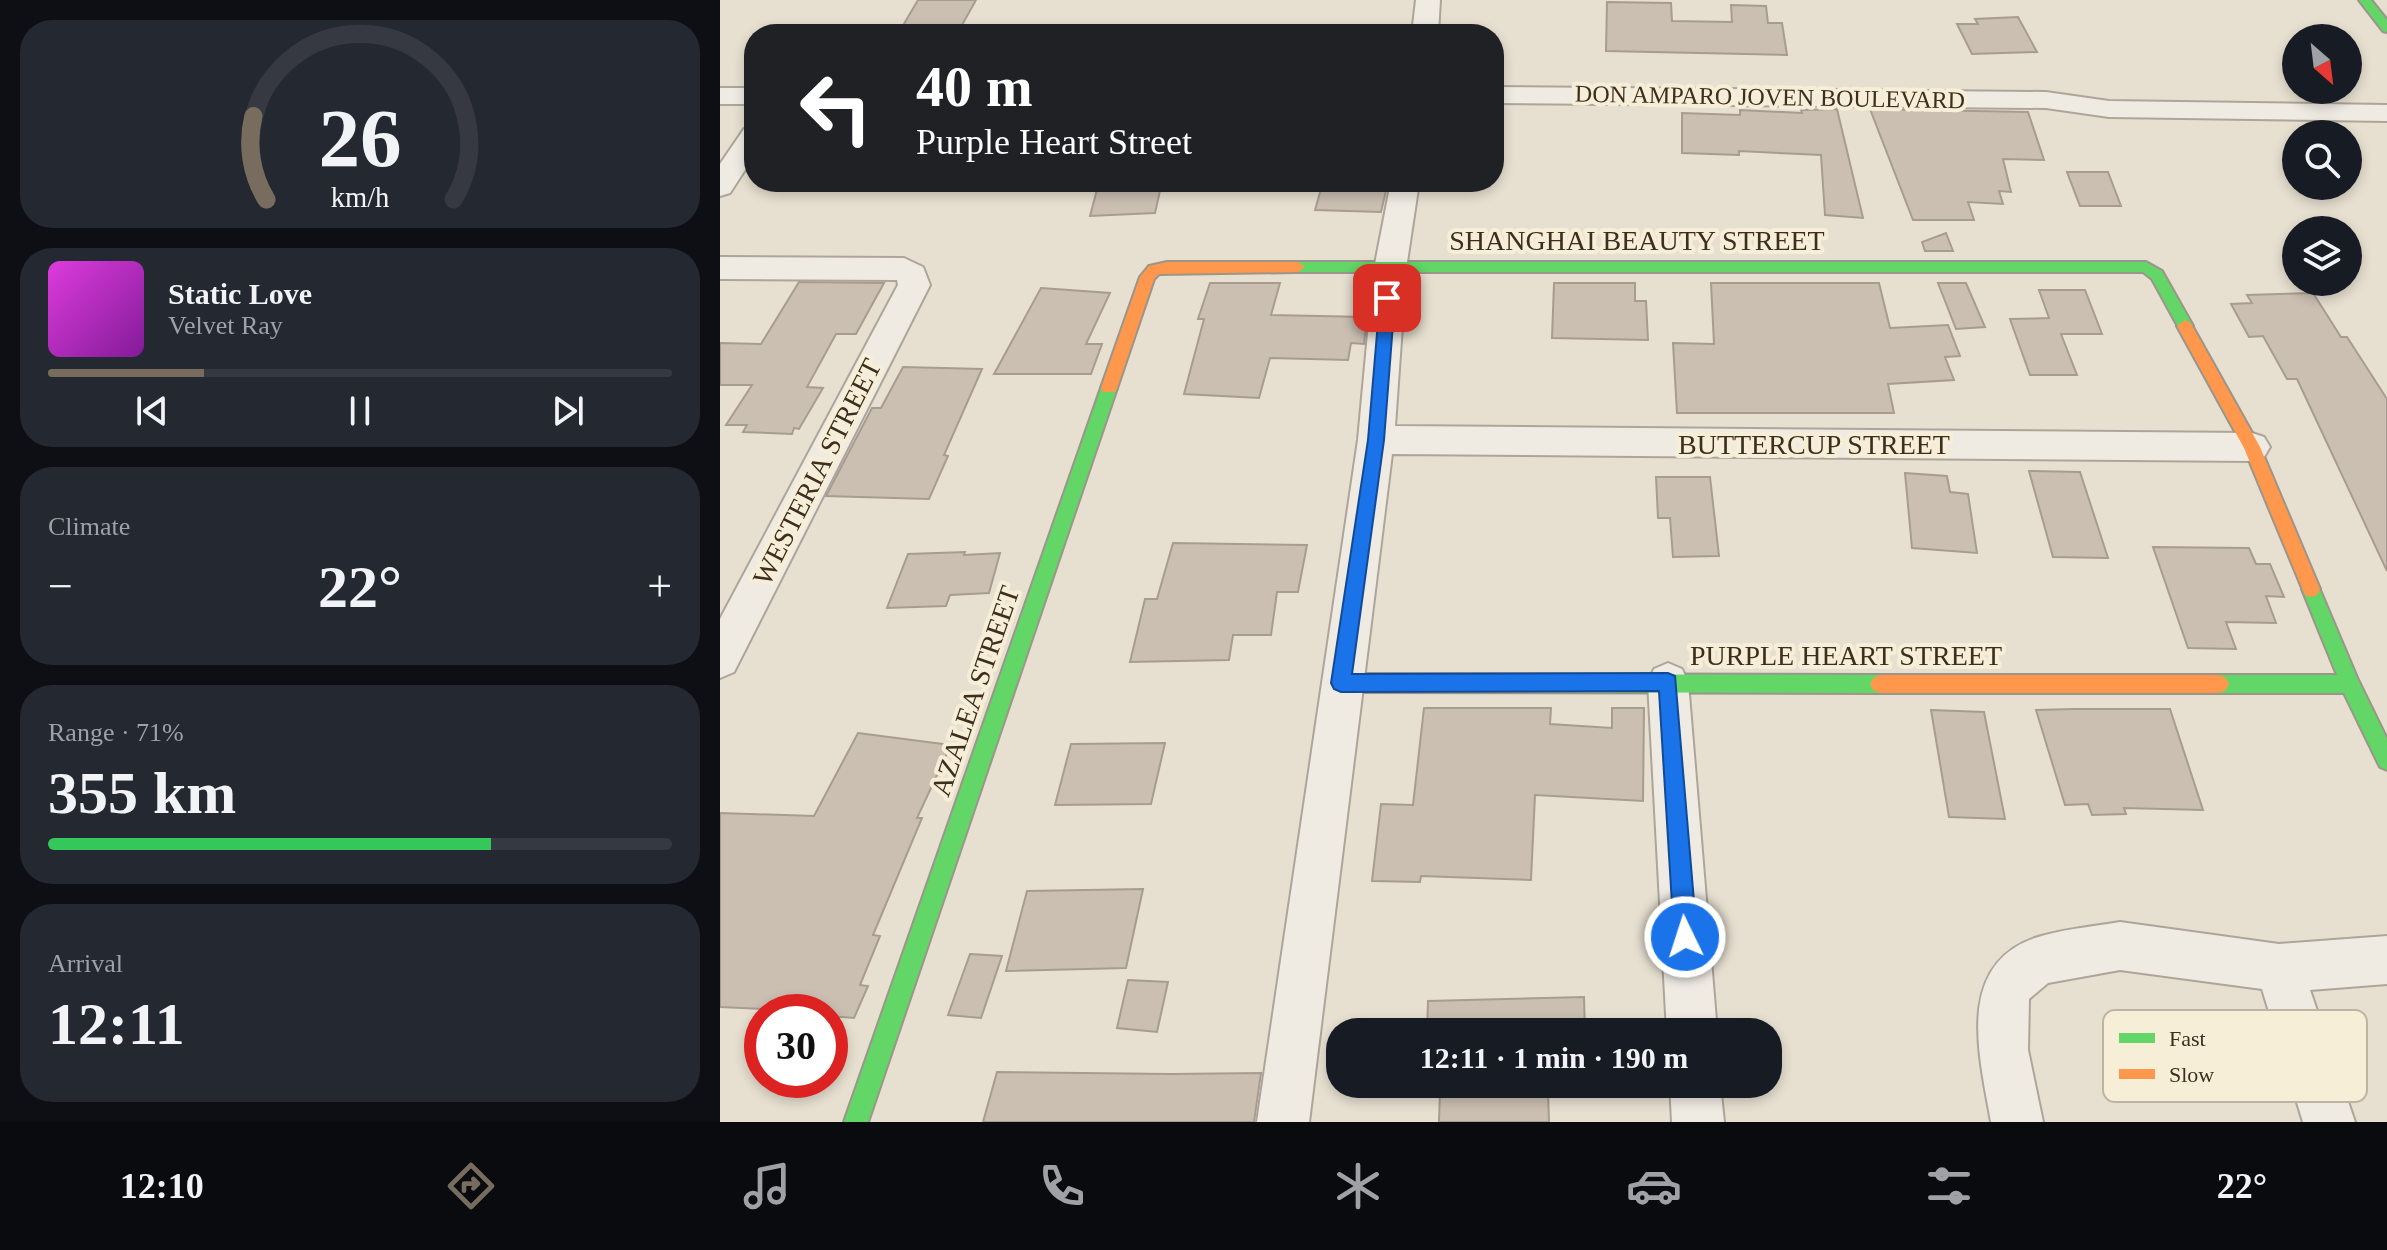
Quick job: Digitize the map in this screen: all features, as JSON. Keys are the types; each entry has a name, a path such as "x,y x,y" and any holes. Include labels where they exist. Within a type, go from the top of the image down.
{"street":[{"path":"1426,24 1428,0"},
{"path":"2365,0 2387,28"},
{"name":"DON AMPARO JOVEN BOULEVARD","path":"2362,97 2387,88"},
{"name":"DON AMPARO JOVEN BOULEVARD","path":"1504,95 2046,100 2109,109 2282,97"},
{"path":"720,96 744,96"},
{"name":"DON AMPARO JOVEN BOULEVARD","path":"2359,104 2387,113"},
{"path":"720,186 744,150"},
{"path":"1283,1122 1376,440 1390,269 1403,192"},
{"name":"SHANGHAI BEAUTY STREET","path":"1147,277 1154,270 1167,267 2146,267 2157,275 2252,447"},
{"name":"WESTERIA STREET","path":"720,268 904,269 912,275 914,285 720,659"},
{"name":"AZALEA STREET","path":"856,1122 1147,277"},
{"name":"BUTTERCUP STREET","path":"1376,440 2252,447"},
{"path":"2252,447 2350,684 2387,760"},
{"path":"1668,682 1691,1018"},
{"name":"PURPLE HEART STREET","path":"1341,683 2350,684"},
{"path":"2017,1122 2003,1050 2005,988 2037,961 2120,946 2279,968 2387,960"},
{"path":"2279,968 2293,1010"},
{"path":"1696,1098 1698,1122"},
{"path":"2323,1102 2329,1122"}],"building":[{"path":"918,0 976,0 963,24 904,24"},
{"path":"1607,2 1671,3 1672,21 1732,22 1731,5 1766,6 1768,23 1782,23 1787,55 1606,51"},
{"path":"2018,17 2037,52 1972,54 1957,24 1978,24 1975,19"},
{"path":"1837,109 1863,218 1825,215 1821,155 1739,151 1739,155 1682,153 1682,113 1740,115 1740,110 1802,113 1801,110"},
{"path":"1870,109 2028,112 2044,160 2003,159 2011,192 1999,191 2003,204 1968,202 1974,220 1913,220"},
{"path":"2067,172 2108,172 2121,206 2080,206"},
{"path":"1096,192 1160,192 1155,213 1090,216"},
{"path":"1320,192 1386,192 1381,212 1315,210"},
{"path":"1946,233 1953,251 1925,251 1922,242"},
{"path":"799,282 884,283 856,334 836,334 807,387 823,388 799,429 794,428 792,434 743,432 747,425 726,425 752,385 720,385 720,343 761,344"},
{"path":"1210,283 1280,283 1271,315 1367,317 1364,344 1351,343 1348,360 1270,358 1259,398 1184,394 1204,319 1198,319"},
{"path":"1554,283 1635,283 1635,301 1646,301 1648,340 1552,338"},
{"path":"1711,283 1879,283 1890,328 1948,325 1960,356 1945,357 1954,380 1888,384 1894,413 1677,413 1673,343 1714,344"},
{"path":"1938,283 1966,283 1985,327 1956,329"},
{"path":"1041,288 1110,293 1086,344 1102,344 1091,374 994,374"},
{"path":"2039,290 2085,290 2102,334 2061,334 2077,375 2030,375 2010,319 2049,318"},
{"path":"2247,295 2315,296 2341,337 2347,337 2387,399 2387,571 2297,379 2287,379 2263,336 2249,337 2231,304 2252,303"},
{"path":"903,367 982,369 944,455 948,456 929,499 826,496 872,408 881,408"},
{"path":"2029,471 2080,472 2108,558 2053,557"},
{"path":"1905,473 1947,476 1950,492 1968,494 1977,553 1912,548"},
{"path":"1656,477 1710,477 1719,556 1673,557 1670,518 1658,518"},
{"path":"1173,543 1307,545 1298,592 1277,592 1271,635 1233,635 1229,660 1130,662 1145,599 1157,599"},
{"path":"2153,547 2249,548 2256,564 2270,564 2284,597 2266,596 2276,623 2226,622 2236,649 2188,648"},
{"path":"965,552 964,555 1000,553 989,593 950,595 946,606 887,608 908,554"},
{"path":"1424,708 1551,708 1550,724 1612,728 1612,708 1644,708 1643,801 1535,795 1531,880 1421,876 1420,882 1372,881 1381,804 1413,805"},
{"path":"2170,709 2203,810 2124,808 2126,814 2092,815 2088,804 2065,805 2036,710"},
{"path":"1931,710 1984,712 2005,819 1949,817"},
{"path":"858,733 951,745 917,818 922,818 873,935 880,936 860,985 868,986 854,1018 848,1018 848,994 744,994 744,1008 720,1007 720,813 814,816"},
{"path":"1165,743 1151,804 1055,805 1071,744"},
{"path":"1143,889 1126,968 1006,971 1027,891"},
{"path":"970,954 1002,956 981,1018 948,1015"},
{"path":"1128,980 1168,982 1157,1032 1117,1028"},
{"path":"1584,997 1585,1018 1427,1018 1428,1001"},
{"path":"997,1072 1261,1073 1254,1122 983,1122"},
{"path":"1440,1098 1548,1098 1549,1122 1439,1122"}],"traffic: fast":[{"path":"2365,0 2387,28"},
{"path":"1298,267 2146,267 2157,275 2185,326"},
{"path":"856,1122 1109,388"},
{"path":"2311,589 2350,684 2387,760"},
{"path":"1341,683 1880,684"},
{"path":"2219,684 2350,684"}],"traffic: slow":[{"path":"1109,388 1147,277 1154,270 1167,267 1298,267"},
{"path":"2185,326 2252,447 2311,589"},
{"path":"1880,684 2219,684"}],"route":[{"path":"1387,298 1376,440 1341,683 1668,682 1685,937"}]}
